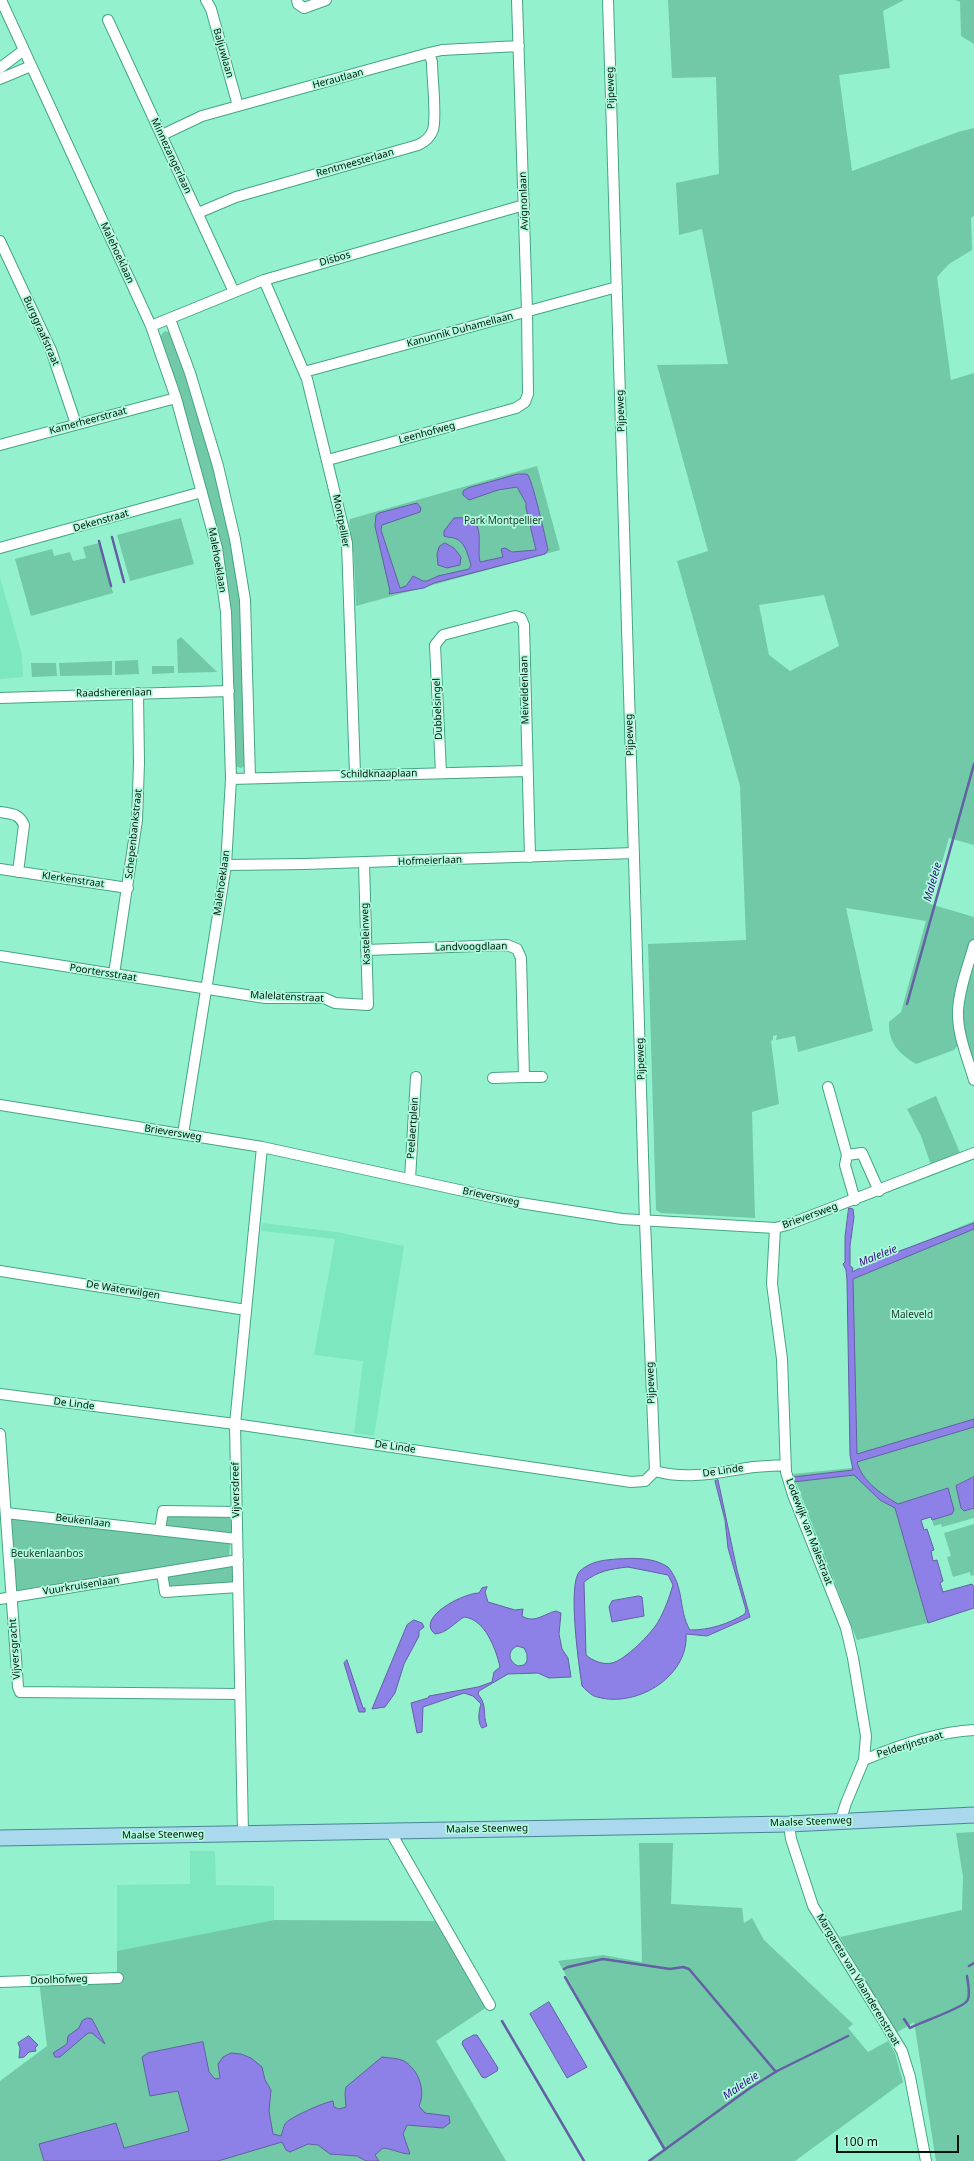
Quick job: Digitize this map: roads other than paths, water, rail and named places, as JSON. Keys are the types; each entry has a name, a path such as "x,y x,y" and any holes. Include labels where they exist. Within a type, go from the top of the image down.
{"main road":[{"name":"Maalse Steenweg","path":"0,1838 789,1824 974,1815"}],"street":[{"name":"Baljuwlaan","path":"206,0 211,9 238,106"},
{"path":"297,0 301,7 304,8 326,0"},
{"name":"Avignonlaan","path":"517,0 527,311 528,394 525,402"},
{"name":"Pijpeweg","path":"608,0 645,1221 655,1470"},
{"name":"Malehoeklaan","path":"3,1 31,66 151,326 176,398 217,548 226,612 231,778 226,865 183,1134"},
{"name":"Minnezangerlaan","path":"108,20 234,292"},
{"name":"Herautlaan","path":"162,134 202,116 429,53 442,50 519,46"},
{"path":"0,68 24,50"},
{"name":"Rentmeesterlaan","path":"198,213 236,197 418,146 425,142 431,134 434,123 432,62 429,53"},
{"path":"0,79 31,66"},
{"name":"Disbos","path":"151,326 170,320 264,280 524,205"},
{"name":"Burggraafstraat","path":"0,241 51,350 76,424"},
{"name":"Montpellier","path":"264,280 304,372 328,460 347,543 355,774"},
{"name":"Kanunnik Duhamellaan","path":"304,372 617,287"},
{"name":"Malehoeklaan","path":"170,320 190,373 218,469 235,539 245,600 250,778"},
{"name":"Kamerheerstraat","path":"0,445 176,398"},
{"name":"Leenhofweg","path":"328,460 516,408 525,402"},
{"name":"Dekenstraat","path":"0,548 202,492"},
{"name":"Meiveldenlaan","path":"435,645 443,635 515,616 521,618 524,625 530,857"},
{"name":"Dubbelsingel","path":"435,645 441,773"},
{"name":"Raadsherenlaan","path":"0,698 228,691"},
{"name":"Schepenbankstraat","path":"114,974 135,839 139,785 138,693"},
{"name":"Schildknaaplaan","path":"231,778 527,771"},
{"path":"0,812 16,814 21,818 24,825 18,872"},
{"name":"Hofmeierlaan","path":"226,865 364,863 634,854"},
{"name":"Kasteleinweg","path":"364,863 368,1005"},
{"name":"Klerkenstraat","path":"0,869 128,888"},
{"name":"Landvoogdlaan","path":"366,950 507,945 517,949 521,958 524,1077"},
{"path":"974,945 961,989 958,1012 962,1039 974,1080"},
{"name":"Poortersstraat","path":"0,956 206,989"},
{"name":"Malelatenstraat","path":"206,989 265,998 324,998 335,1003 368,1005"},
{"name":"Peelaertplein","path":"410,1179 416,1077"},
{"path":"493,1078 542,1077"},
{"path":"828,1087 847,1155 845,1165 855,1200"},
{"name":"Brieversweg","path":"0,1105 262,1147 514,1202 645,1221 775,1228 855,1200 974,1152"},
{"name":"Vijversdreef","path":"243,1834 235,1424 262,1147"},
{"path":"847,1155 859,1152 862,1154 879,1190"},
{"name":"Lodewijk van Malestraat","path":"775,1228 772,1284 782,1359 785,1465 793,1495 849,1638 866,1736 864,1760"},
{"name":"De Waterwilgen","path":"0,1271 246,1310"},
{"name":"De Linde","path":"0,1394 235,1424 632,1482 645,1480 655,1470 664,1473 703,1475 748,1468 785,1465"},
{"name":"Vijversgracht","path":"0,1434 18,1686 20,1692 240,1694"},
{"path":"160,1530 163,1511 236,1512"},
{"name":"Beukenlaan","path":"6,1512 237,1539"},
{"name":"Vuurkruisenlaan","path":"0,1599 238,1560"},
{"path":"162,1573 165,1592 238,1587"},
{"name":"Pelderijnstraat","path":"840,1822 846,1803 864,1760 894,1748 943,1734 974,1730"},
{"name":"Margareta van Vlaanderenstraat","path":"789,1824 791,1839 813,1906 902,2051 910,2076 926,2161"},
{"path":"390,1831 490,2005"},
{"name":"Doolhofweg","path":"0,1982 118,1978"}],"waterway":[{"path":"112,537 124,582"},
{"path":"99,541 111,586"},
{"name":"Maleleie","path":"907,1004 974,764"},
{"path":"564,1969 603,1959 670,1969 683,1967 689,1969 776,2072"},
{"name":"Maleleie","path":"969,1966 974,1963"},
{"name":"Maleleie","path":"904,2019 910,2028 964,2004 969,1996 967,1976"},
{"path":"565,1977 665,2150"},
{"path":"502,2021 584,2161"},
{"name":"Maleleie","path":"649,2161 750,2088 777,2071 848,2036"}],"park label":[{"name":"Park Montpellier","path":"503,521"},
{"name":"Maleveld","path":"912,1315"},
{"name":"Beukenlaanbos","path":"47,1554"}]}
